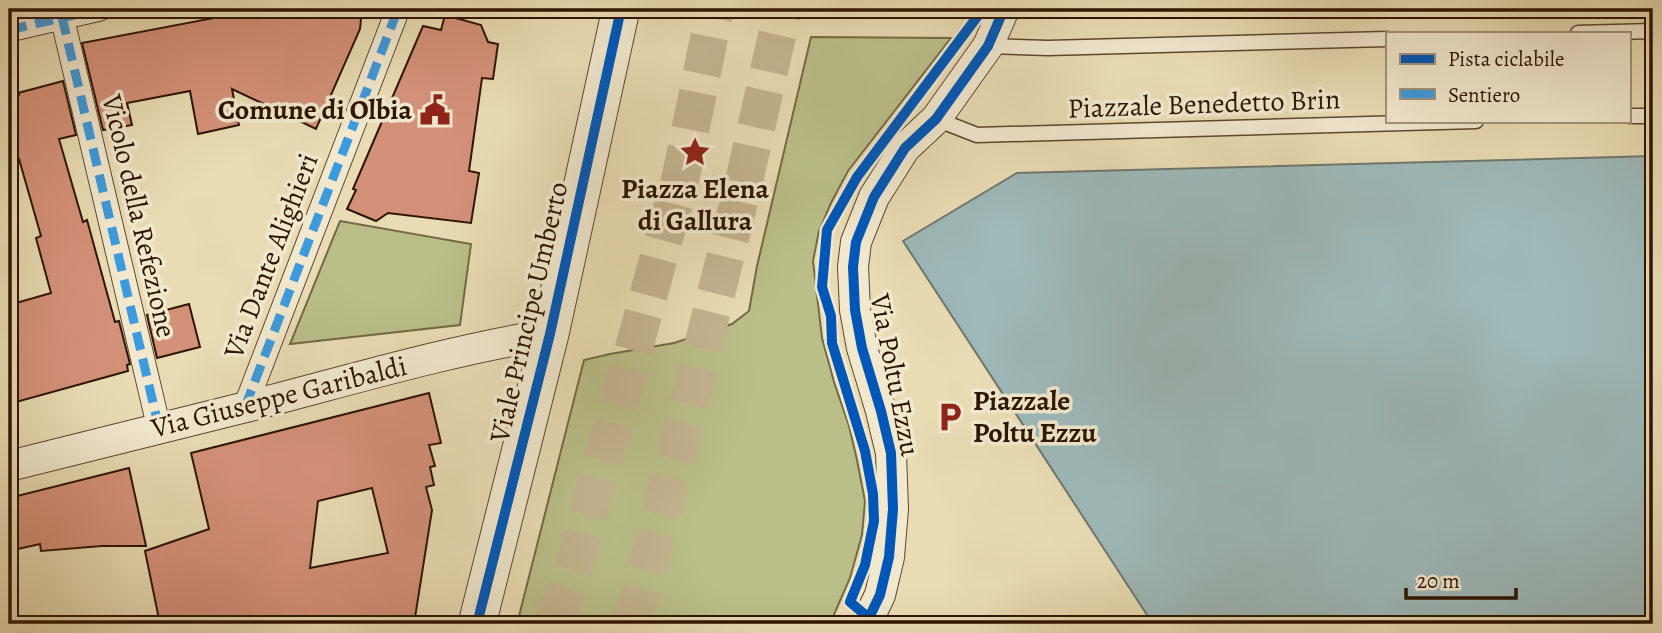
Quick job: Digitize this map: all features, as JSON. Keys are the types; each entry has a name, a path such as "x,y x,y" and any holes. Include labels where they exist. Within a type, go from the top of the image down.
{"street":[{"path":"9,30 100,9"},
{"name":"Via Dante Alighieri","path":"245,407 398,9"},
{"name":"Viale Principe Umberto","path":"477,624 550,334 621,9"},
{"name":"Via Poltu Ezzu","path":"866,624 880,595 889,557 893,509 891,453 862,348 855,310 853,267 856,242 874,197 905,148 936,119 988,46 1004,9"},
{"name":"Vicolo della Refezione","path":"62,17 159,428"},
{"name":"Via Giuseppe Garibaldi","path":"9,466 416,362 505,341 550,334"}],"lane":[{"path":"1616,32 1653,31"},
{"path":"988,46 1048,48 1386,39"},
{"path":"1630,116 1653,116"},
{"name":"Piazzale Benedetto Brin","path":"936,119 977,135 1440,122"}],"green space":[{"path":"811,37 951,38 848,171 819,231 813,261 822,338 849,426 865,501 862,535 850,578 833,617 826,624 517,624 584,360 674,343 732,324 749,311 757,266"},
{"path":"340,221 471,244 460,325 290,344"}],"water":[{"path":"1653,156 1653,624 1153,624 903,241 1017,173"}],"building":[{"path":"261,9 362,9 360,29 316,129 232,89 239,125 198,134 190,91 127,103 132,125 103,130 82,43"},
{"path":"445,15 481,25 488,42 498,44 493,79 482,78 469,171 479,173 471,223 388,213 376,221 347,209 356,190 353,189 423,26 441,30"},
{"path":"63,81 76,135 59,139 83,222 87,220 115,322 119,321 130,364 127,365 128,371 9,404 9,305 51,293 36,238 41,236 19,159 9,162 9,98"},
{"path":"189,304 200,347 157,358 147,315"},
{"path":"429,393 441,443 429,445 435,466 430,467 434,485 426,487 432,510 414,624 160,624 145,551 209,529 191,453","holes":["372,488 388,553 310,568 318,501"]},
{"path":"129,468 146,546 41,551 40,544 9,551 9,498"}],"tunnel":[{"path":"554,624 573,570 680,180 715,9"},
{"path":"629,624 640,598 742,190 783,9"}],"marked path":[{"path":"9,30 100,9"},
{"path":"245,407 398,9"},
{"path":"62,17 159,428"}],"cycle path":[{"path":"477,624 550,334 621,9"},
{"path":"876,624 850,602 865,565 874,521 873,494 865,451 832,343 831,316 822,287 827,230 857,177 977,17 980,9"},
{"path":"866,624 880,595 889,557 893,509 891,453 862,348 855,310 853,267 856,242 874,197 905,148 936,119 988,46 1004,9"}],"place":[{"name":"Comune di Olbia","path":"435,110"},
{"name":"Piazza Elena di Gallura","path":"695,152"},
{"name":"Piazzale Poltu Ezzu","path":"950,417"}]}
